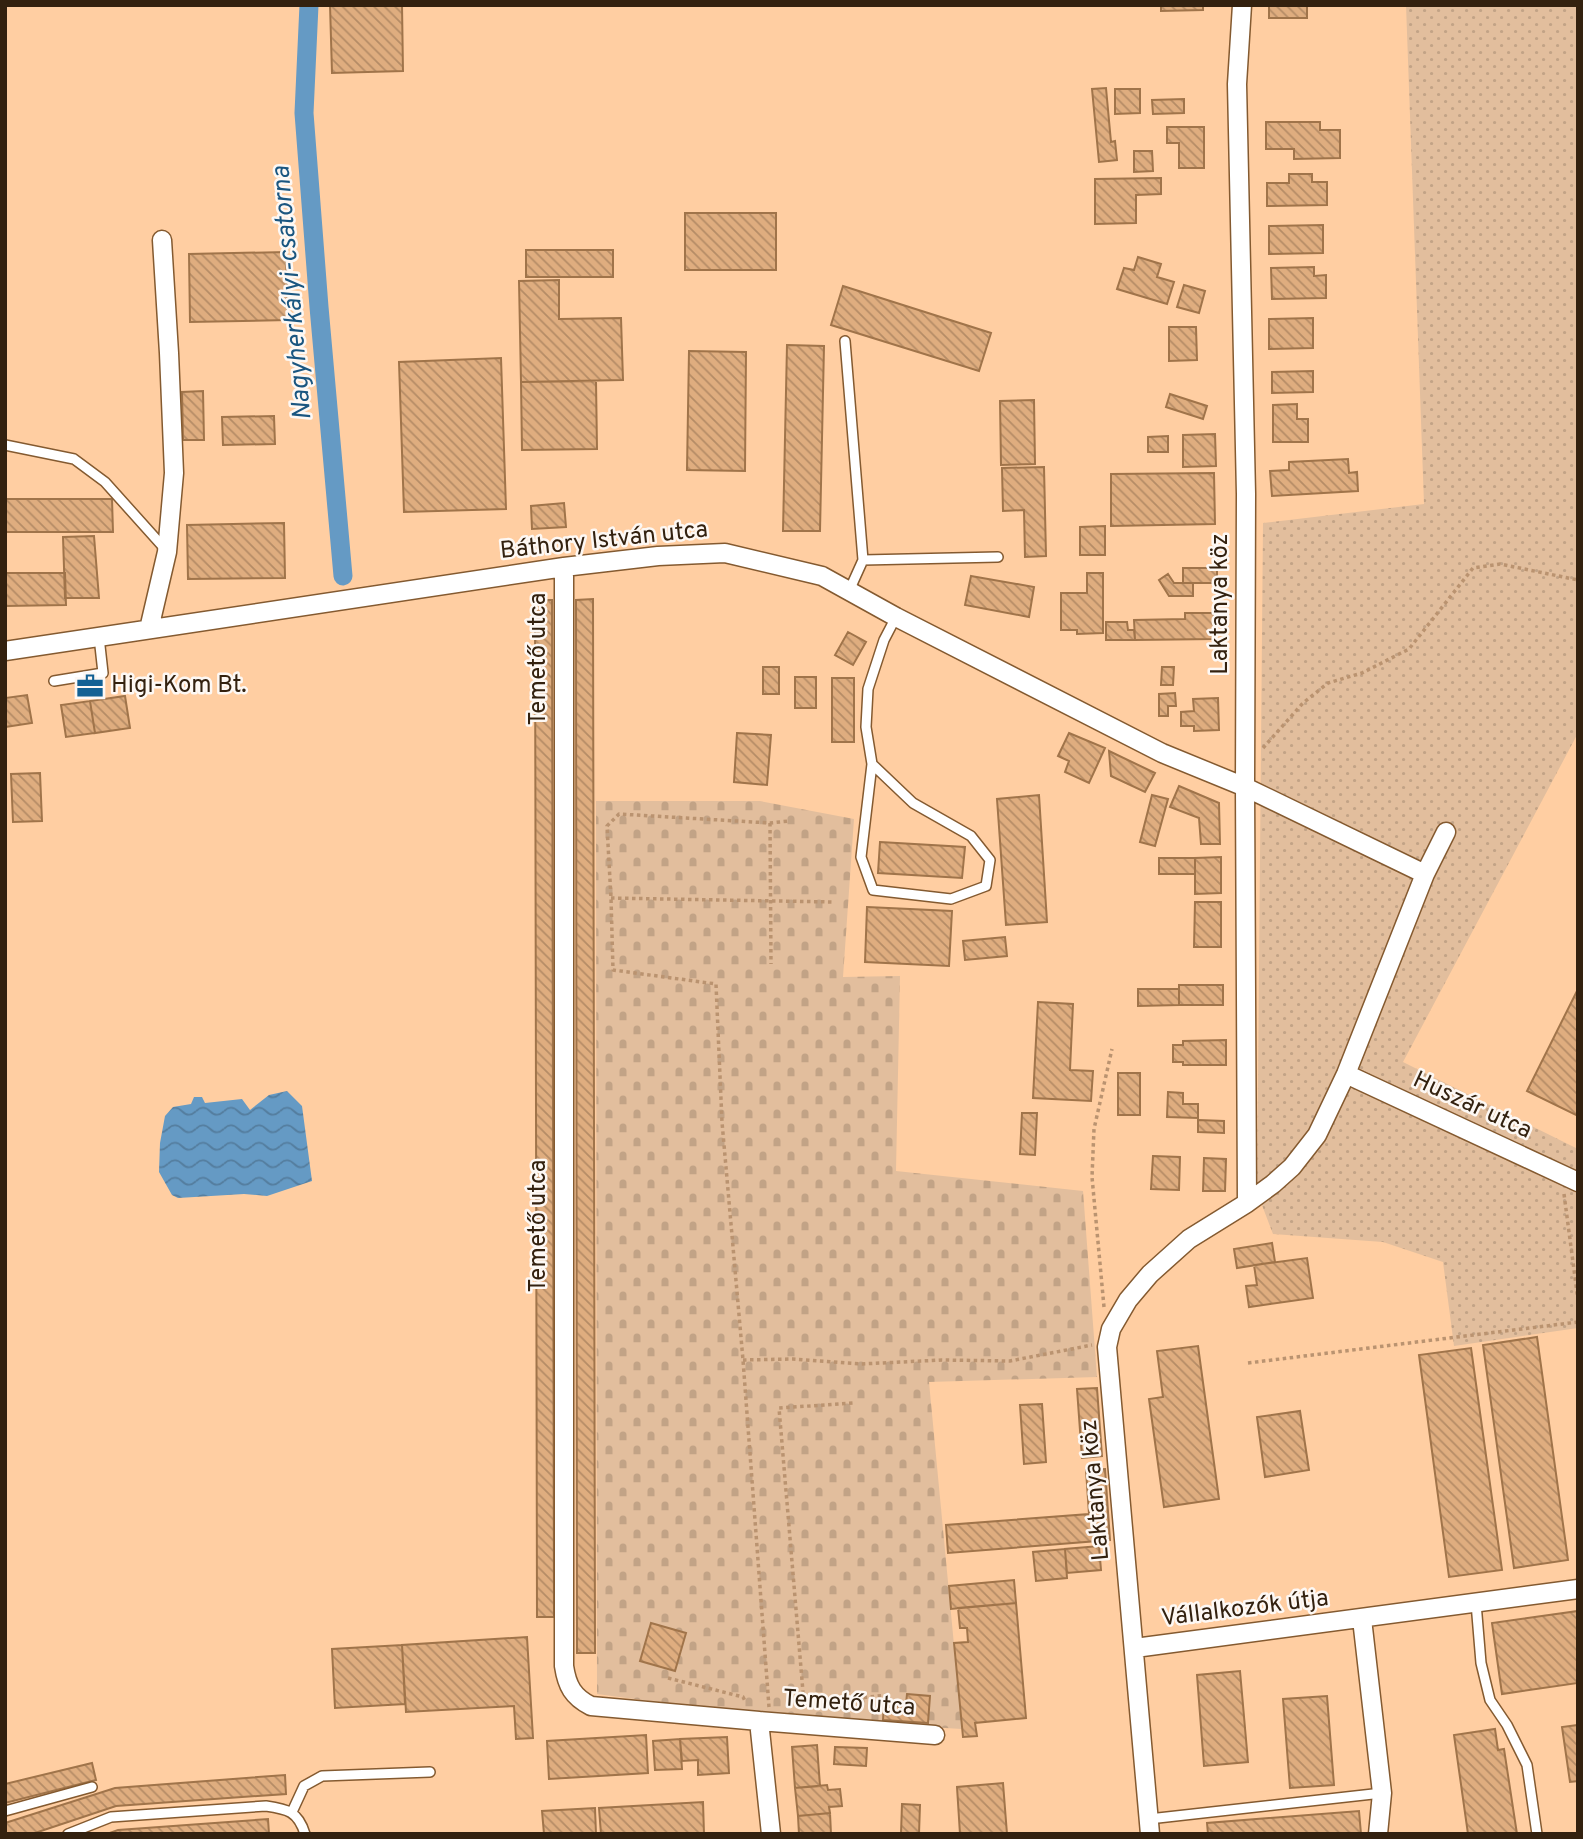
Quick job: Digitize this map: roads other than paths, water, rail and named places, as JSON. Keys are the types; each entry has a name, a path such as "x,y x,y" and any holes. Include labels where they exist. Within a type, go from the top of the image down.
{"street":[{"name":"Laktanya köz","path":"1242,5 1237,84 1246,494 1247,1203"},
{"path":"149,629 167,552 174,473 162,240"},
{"name":"Báthory István utca","path":"5,651 564,568 658,556 725,553 822,576 896,617 1162,753 1245,788 1425,874"},
{"name":"Temető utca","path":"564,568 566,1681 580,1700 591,1706 764,1718 935,1735"},
{"name":"Laktanya köz","path":"1150,1826 1107,1347 1111,1329 1128,1300 1150,1274 1189,1239 1273,1184 1292,1167 1317,1135 1346,1074 1425,874 1446,832"},
{"name":"Huszár utca","path":"1346,1074 1570,1179"},
{"name":"Vállalkozók útja","path":"1135,1648 1578,1589"},
{"name":"Vállalkozók útja","path":"1362,1619 1382,1793 1378,1834"},
{"name":"Temető utca","path":"764,1718 771,1834"}],"lane":[{"path":"845,341 863,560 849,591"},
{"path":"5,445 74,458 106,482 167,552"},
{"path":"863,560 998,557"},
{"path":"872,764 913,803 971,836 990,860 986,886 951,899 873,890 861,857 872,764 866,727 868,689 884,640 896,617"},
{"path":"54,681 103,673 99,637"},
{"path":"1476,1603 1481,1663 1490,1700 1507,1725 1527,1765 1537,1834"},
{"path":"292,1812 304,1786 322,1776 430,1772"},
{"path":"5,1811 92,1787"},
{"path":"1150,1826 1382,1793"},
{"path":"68,1834 111,1817 266,1806 292,1812 299,1819 305,1834"}],"water":[{"path":"287,1091 302,1106 312,1181 267,1196 244,1194 178,1198 172,1195 159,1172 165,1116 173,1107 191,1104 194,1097 202,1097 205,1103 242,1099 250,1110 269,1095"}],"waterway":[{"name":"Nagyherkályi-csatorna","path":"309,5 304,113 343,576"}],"place":[{"name":"Higi-Kom Bt.","path":"90,686"}]}
